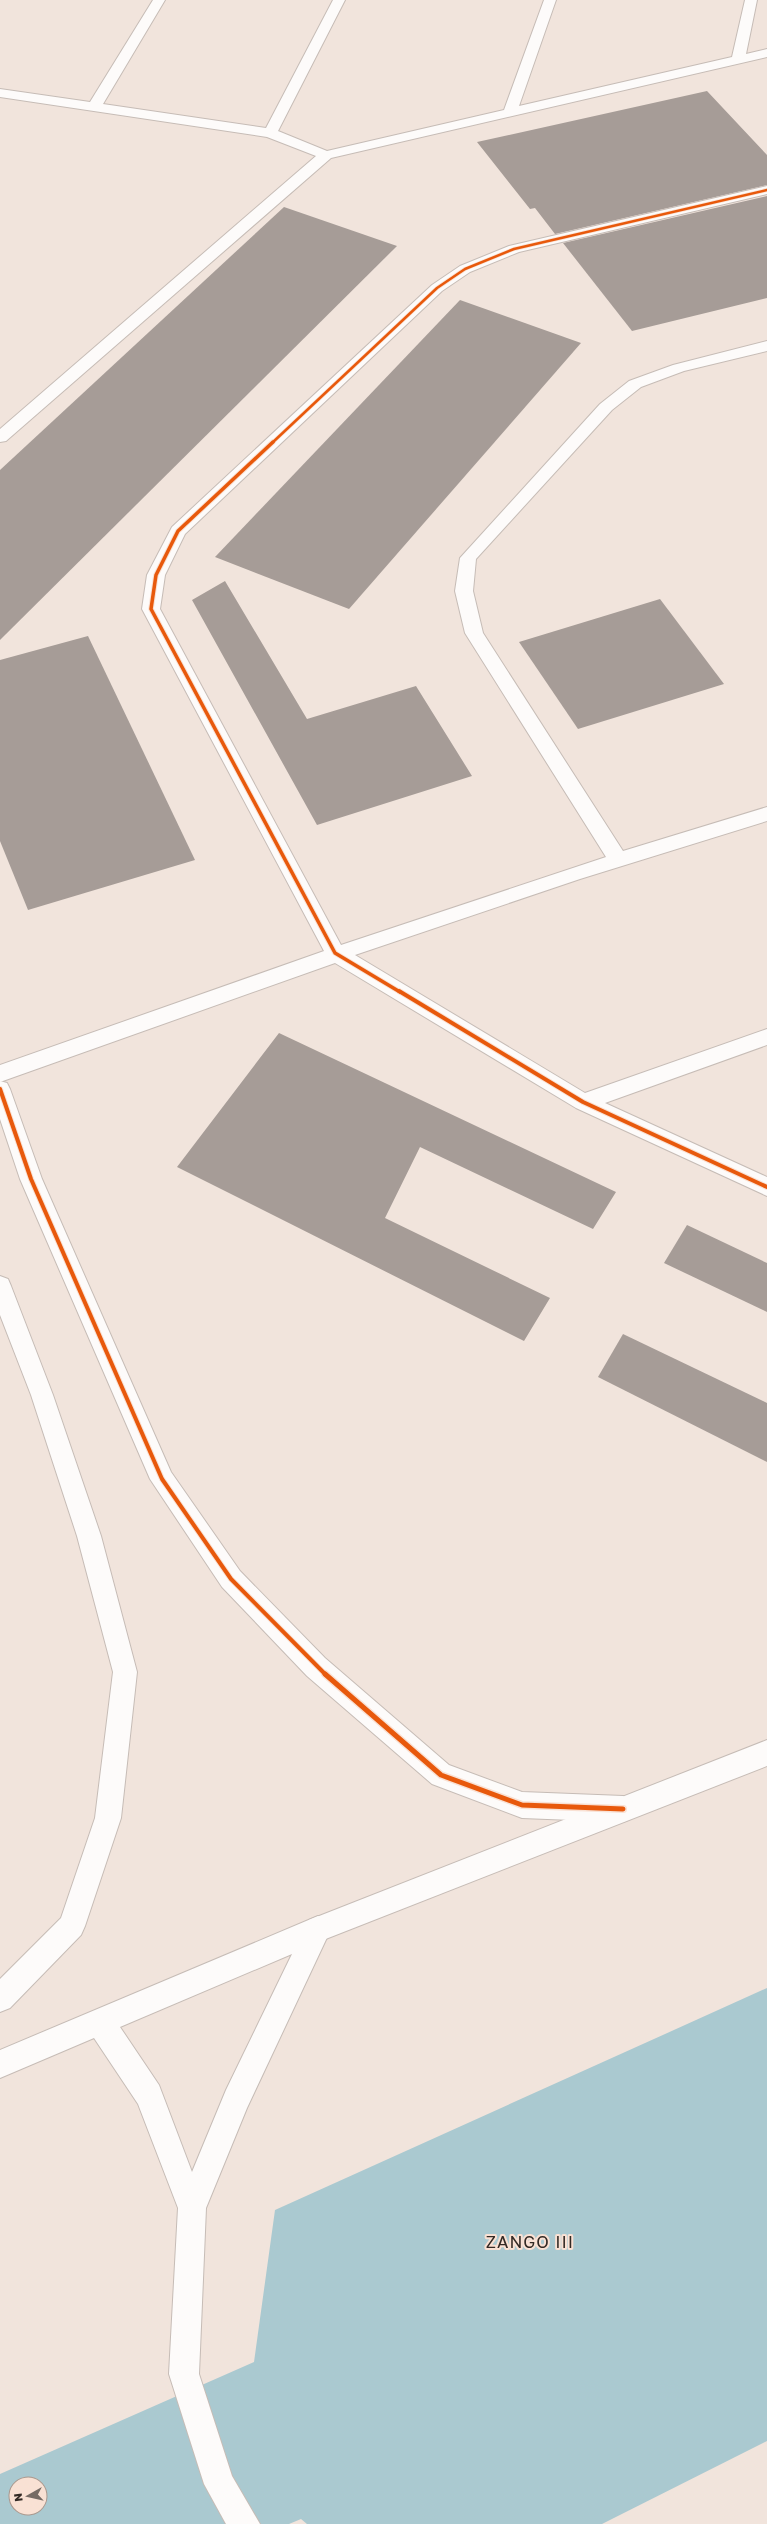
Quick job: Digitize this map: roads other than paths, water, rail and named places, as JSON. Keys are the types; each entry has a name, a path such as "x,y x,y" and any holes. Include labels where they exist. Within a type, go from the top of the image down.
{"street":[{"path":"94,107 160,0"},
{"path":"270,133 339,0"},
{"path":"510,113 550,0"},
{"path":"738,59 751,0"},
{"path":"0,437 326,155 767,53"},
{"path":"0,93 270,133 326,155"},
{"path":"767,190 514,249 465,269 437,288 178,532 156,575 151,609 335,953 583,1102 767,1187"},
{"path":"618,859 474,633 464,591 468,558 606,407 635,384 679,368 767,346"},
{"path":"0,1074 335,953 618,859 767,814"},
{"path":"583,1102 767,1037"},
{"path":"0,1089 30,1179 162,1479 231,1579 316,1667 441,1775 522,1805 623,1809"},
{"path":"0,1286 42,1395 89,1536 124,1672 108,1818 72,1926 0,1998"},
{"path":"0,2064 318,1929 767,1752"},
{"path":"244,2524 219,2484 184,2374 192,2208 236,2100 318,1929"},
{"path":"100,2022 149,2095 192,2208"}],"water":[{"path":"767,1988 767,2441 602,2524 307,2524 301,2519 289,2524 0,2524 0,2474 254,2362 275,2210"}],"district":[{"name":"ZANGO III","path":"530,2242"}]}
